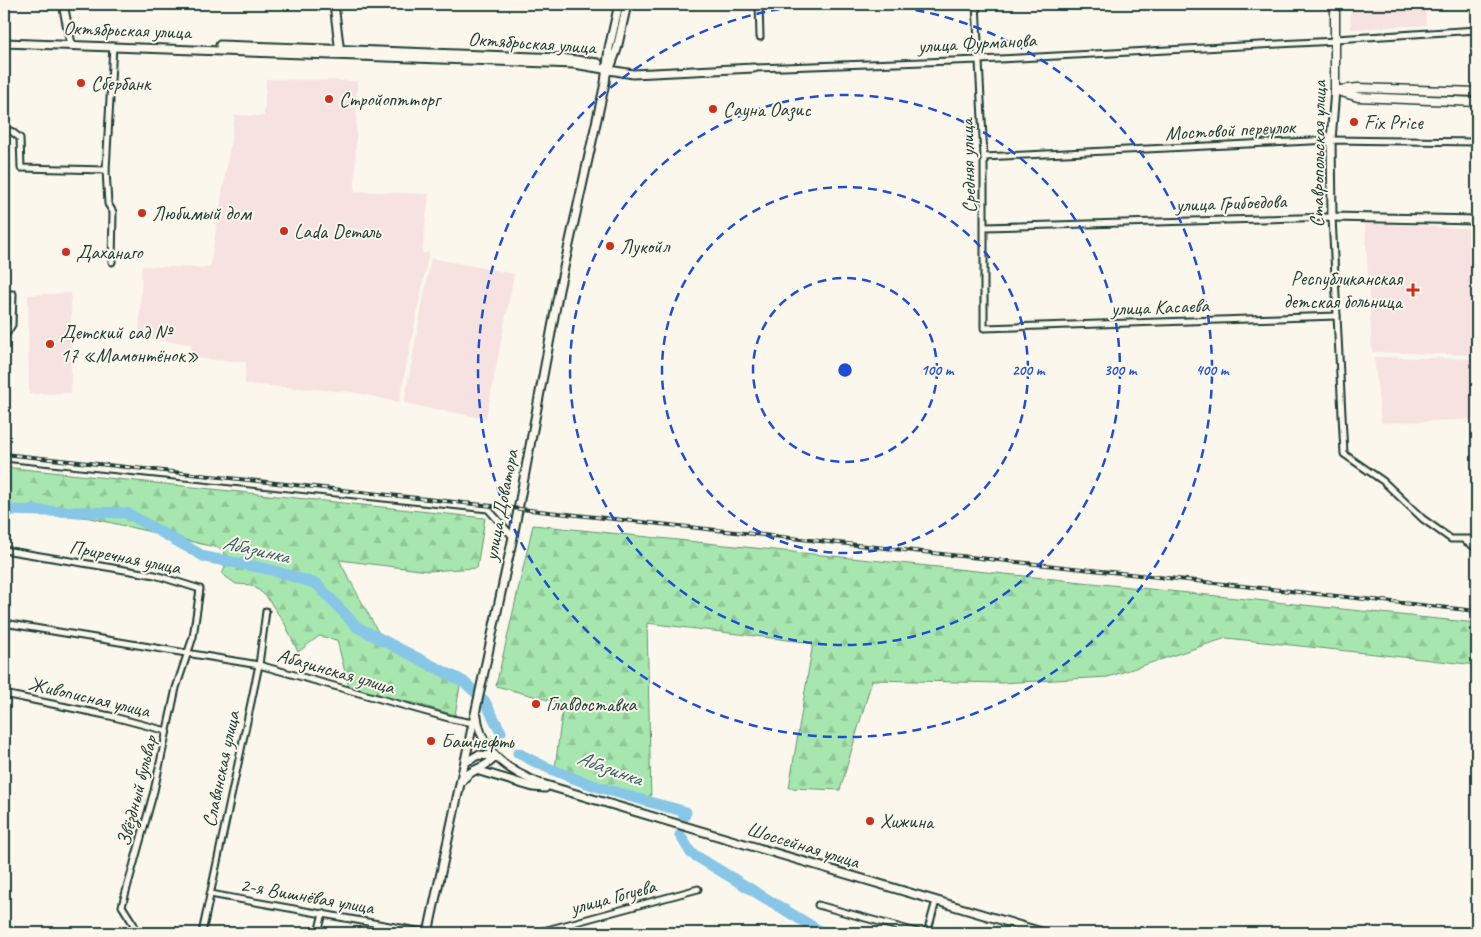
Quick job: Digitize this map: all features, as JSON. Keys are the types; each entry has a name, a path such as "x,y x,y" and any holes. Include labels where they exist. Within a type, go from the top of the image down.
{"main road":[{"path":"63,4 70,42"},
{"path":"334,4 340,52"},
{"name":"улица Доватора","path":"609,68 619,4"},
{"name":"улица Доватора","path":"429,933 513,537 554,320 605,83 627,4"},
{"name":"Ставропольская улица","path":"1332,217 1331,140 1336,90 1335,4"},
{"name":"Октябрьская улица","path":"4,38 340,52"},
{"name":"Октябрьская улица","path":"4,43 70,42 113,46 562,58 588,60 619,72"},
{"name":"улица Фурманова","path":"619,72 633,74 754,68"},
{"path":"1336,90 1358,88 1477,92"},
{"path":"1336,90 1358,97 1477,102"},
{"name":"улица Грибоедова","path":"1332,217 1477,220"},
{"path":"478,706 484,730 495,756"},
{"path":"466,762 478,755 495,756"},
{"path":"461,783 468,774 486,766 495,756"},
{"name":"Шоссейная улица","path":"495,756 515,773 552,788 936,903 1029,933"},
{"name":"Шоссейная улица","path":"476,770 533,787 552,788"},
{"name":"Шоссейная улица","path":"936,903 1045,933"}],"street":[{"path":"759,4 760,37"},
{"name":"Средняя улица","path":"976,4 984,157 984,328"},
{"name":"улица Фурманова","path":"754,68 980,60 1477,30"},
{"path":"112,262 113,212 108,204 106,170 113,46"},
{"path":"4,132 11,131 20,138 21,168 106,170"},
{"name":"Мостовой переулок","path":"984,157 1331,140 1477,142"},
{"name":"улица Грибоедова","path":"985,227 1332,217"},
{"name":"Ставропольская улица","path":"1332,217 1344,454 1382,481 1437,529 1451,538 1464,540"},
{"path":"4,294 13,294 12,325 4,338"},
{"name":"улица Касаева","path":"984,328 1337,316"},
{"path":"4,458 488,509 513,537"},
{"path":"1464,540 1477,539"},
{"path":"1464,540 1477,548"},
{"name":"Приречная улица","path":"4,550 155,575 200,588 189,654"},
{"name":"Славянская улица","path":"202,933 259,665 266,611"},
{"name":"Абазинская улица","path":"4,623 259,665 452,719 473,723"},
{"name":"Звёздный бульвар","path":"132,933 134,925 122,906 154,791 176,688 189,654"},
{"name":"Живописная улица","path":"4,694 110,716 167,731"},
{"name":"улица Гогуева","path":"536,933 698,889"},
{"name":"2-я Вишнёвая улица","path":"210,894 429,933"},
{"path":"927,933 936,903"},
{"path":"818,905 920,933"},
{"path":"318,933 323,913"}],"shaded area":[{"path":"1350,4 1425,4 1426,25 1351,29"},
{"name":"Стройоптторг","path":"266,79 357,81 355,191 429,194 422,254 429,252 399,402 352,392 245,384 246,362 192,358 191,344 139,338 142,266 210,268 235,115 264,116"},
{"name":"Республиканская детская больница","path":"1365,223 1477,229 1477,355 1372,352"},
{"path":"431,258 514,274 486,419 404,403"},
{"name":"Детский сад № 17 «Мамонтёнок»","path":"71,293 71,393 29,394 28,295"},
{"path":"1374,357 1477,359 1477,419 1381,423"}],"green space":[{"path":"4,467 485,518 477,568 428,571 339,560 378,632 428,661 462,675 455,715 414,703 378,699 349,688 337,640 319,636 298,652 285,624 266,596 252,585 236,584 222,574 225,568 223,549 91,518 4,510"},
{"path":"533,525 1477,623 1477,665 1226,638 1108,677 1001,683 872,680 840,790 789,788 813,643 647,623 651,800 555,769 563,704 496,686"}],"waterway":[{"name":"Абазинка","path":"4,510 127,513 205,557 268,569 317,584 357,627 464,682 475,692"},
{"name":"Абазинка","path":"484,700 501,732"},
{"name":"Абазинка","path":"518,753 579,780 686,812 684,817"},
{"name":"Абазинка","path":"680,835 691,853 823,933"}],"railway":[{"path":"4,454 1477,611"}],"place":[{"name":"Сбербанк","path":"81,83"},
{"name":"Стройоптторг","path":"329,99"},
{"name":"Сауна Оазис","path":"713,109"},
{"name":"Fix Price","path":"1354,122"},
{"name":"Любимый дом","path":"142,213"},
{"name":"Lada Dеталь","path":"284,231"},
{"name":"Лукойл","path":"610,246"},
{"name":"Даханаго","path":"66,252"},
{"name":"Республиканская детская больница","path":"1413,290"},
{"name":"Детский сад № 17 «Мамонтёнок»","path":"50,344"},
{"name":"Главдоставка","path":"536,704"},
{"name":"Башнефть","path":"431,741"},
{"name":"Хижина","path":"870,821"}]}
